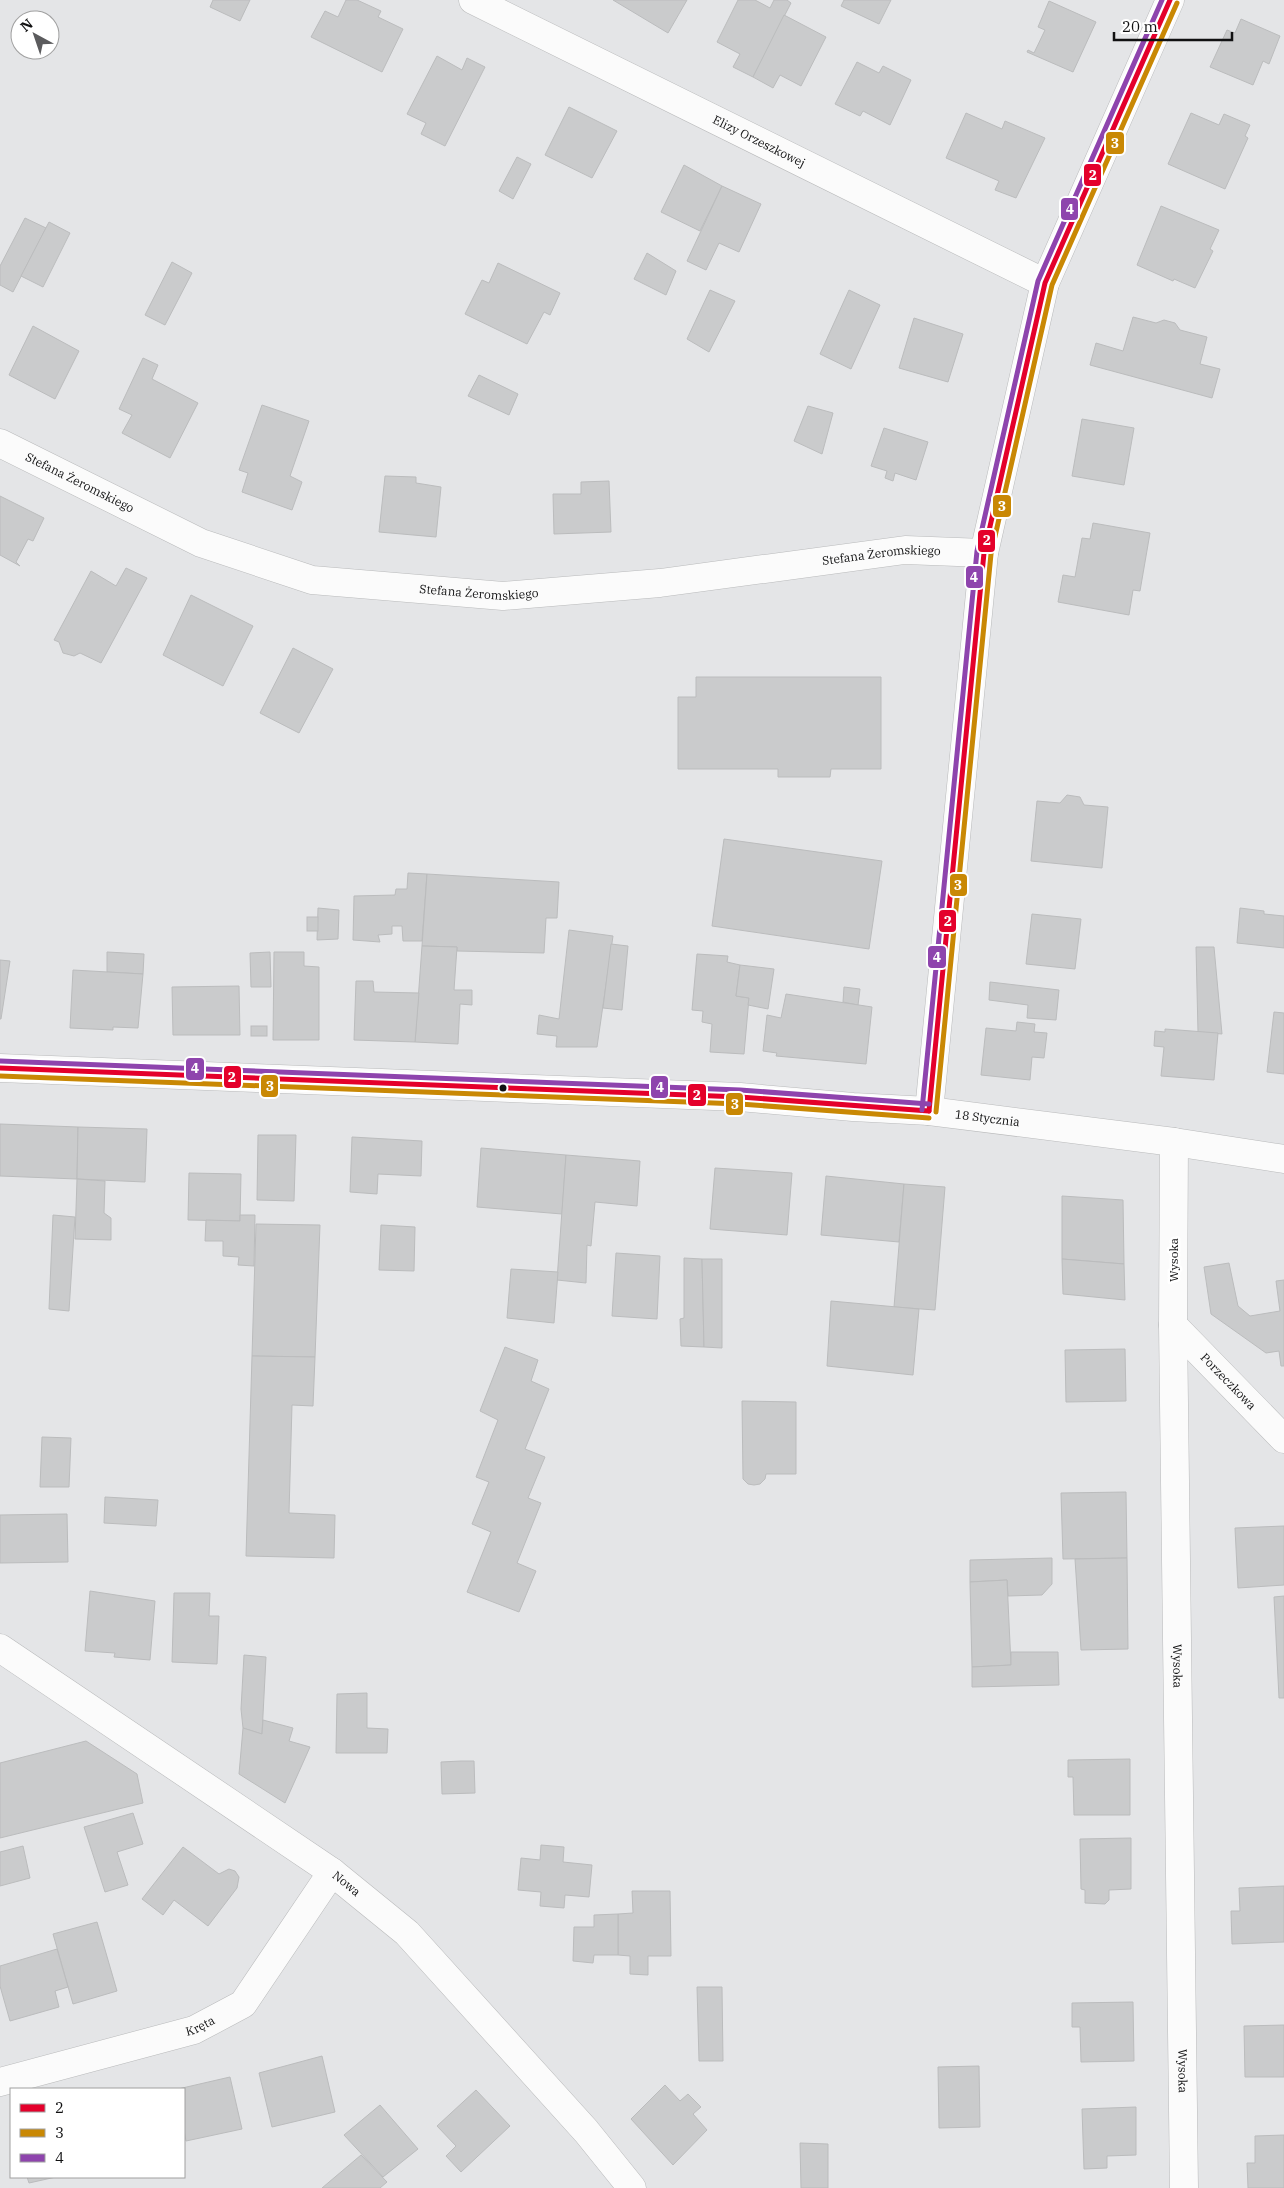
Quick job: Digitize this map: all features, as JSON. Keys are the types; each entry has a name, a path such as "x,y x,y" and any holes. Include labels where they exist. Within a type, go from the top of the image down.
{"street":[{"name":"Elizy Orzeszkowej","path":"473,0 510,8 1044,283"},
{"path":"929,1111 984,552 1044,283 1170,0"},
{"name":"Stefana Żeromskiego","path":"0,443 201,543 312,580 502,596 660,583 905,550 984,552"},
{"name":"18 Stycznia","path":"0,1068 740,1097 853,1107 929,1111 1174,1142 1284,1159"},
{"name":"Wysoka","path":"1174,1142 1173,1325 1184,2188"},
{"name":"Porzeczkowa","path":"1173,1325 1284,1439"},
{"name":"Nowa","path":"0,1648 332,1872 407,1933 586,2131 632,2188"},
{"name":"Kręta","path":"0,2082 194,2030 243,2004 332,1872"}],"building":[{"path":"213,0 250,0 240,21 210,7"},
{"path":"346,0 357,0 381,11 378,17 403,29 382,72 311,37 325,11 338,17"},
{"path":"613,0 687,0 668,33"},
{"path":"738,0 755,0 770,8 774,0 787,0 791,3 753,77 733,67 740,54 717,42"},
{"path":"844,0 891,0 879,24 841,6"},
{"path":"1049,1 1096,22 1073,72 1027,52 1028,50 1034,53 1045,30 1038,27"},
{"path":"784,15 826,37 801,86 780,75 773,88 753,77"},
{"path":"1241,19 1280,36 1269,64 1263,61 1253,85 1210,67 1227,30 1235,33"},
{"path":"437,56 462,70 467,58 485,67 445,146 421,134 426,123 407,114"},
{"path":"857,62 879,73 883,66 911,80 890,125 863,111 860,116 835,104"},
{"path":"569,107 617,131 592,178 545,155"},
{"path":"966,113 1002,129 1005,121 1045,138 1016,198 995,190 999,181 946,158"},
{"path":"1191,113 1219,125 1224,114 1250,125 1245,136 1248,138 1225,189 1168,164"},
{"path":"517,157 531,164 513,199 499,191"},
{"path":"684,165 722,186 700,231 661,212"},
{"path":"722,186 761,204 739,252 719,243 706,270 687,261"},
{"path":"1161,206 1219,230 1210,249 1213,251 1195,288 1174,279 1173,281 1137,265"},
{"path":"25,218 46,228 13,292 0,285 0,266"},
{"path":"49,222 70,233 43,287 21,276"},
{"path":"647,253 676,271 666,295 634,279"},
{"path":"172,262 192,273 165,325 145,315"},
{"path":"498,263 560,293 550,315 544,312 527,344 465,314 482,280 489,283"},
{"path":"710,290 735,301 709,352 687,339"},
{"path":"849,290 880,305 851,369 820,354"},
{"path":"1133,317 1156,323 1164,320 1175,323 1180,330 1207,337 1200,364 1220,369 1212,398 1090,365 1096,343 1123,351"},
{"path":"914,318 963,334 948,382 899,368"},
{"path":"33,326 79,351 55,399 9,375"},
{"path":"143,358 158,365 152,379 198,403 170,458 122,433 132,415 119,409"},
{"path":"479,375 518,394 509,415 468,396"},
{"path":"262,405 309,421 290,476 302,482 292,510 242,492 248,473 239,470"},
{"path":"808,406 833,413 822,454 794,441"},
{"path":"1082,419 1134,428 1124,485 1072,476"},
{"path":"884,428 928,442 916,480 895,473 893,481 885,478 887,471 871,466"},
{"path":"385,476 416,477 416,483 441,487 436,537 379,532"},
{"path":"609,481 611,532 554,534 553,494 581,494 581,482"},
{"path":"0,496 44,518 33,541 28,539 16,562 20,566 0,555"},
{"path":"1093,523 1150,533 1140,591 1133,590 1129,615 1058,602 1063,575 1075,577 1082,538 1090,539"},
{"path":"126,568 147,578 101,663 80,653 74,656 63,653 59,642 54,640 91,571 116,586"},
{"path":"191,595 253,626 223,686 163,655"},
{"path":"293,648 333,669 299,733 260,713"},
{"path":"696,677 881,677 881,769 831,769 830,777 778,777 778,769 678,769 678,697 696,697"},
{"path":"1067,795 1080,797 1084,805 1108,807 1102,868 1031,861 1037,801 1060,803"},
{"path":"724,839 882,861 869,949 712,926"},
{"path":"408,873 427,874 422,941 403,941 402,926 392,926 392,934 378,935 380,942 353,940 354,896 395,895 396,889 407,889"},
{"path":"427,874 559,882 557,918 546,918 544,953 457,951 457,947 422,946"},
{"path":"318,908 339,910 338,939 317,940"},
{"path":"1240,908 1264,911 1264,914 1284,916 1284,948 1237,943"},
{"path":"1032,914 1081,919 1075,969 1026,964"},
{"path":"307,917 318,917 318,931 307,931"},
{"path":"569,930 613,936 597,1047 556,1047 557,1036 537,1034 539,1015 559,1019"},
{"path":"611,944 628,946 622,1010 603,1008"},
{"path":"422,946 457,947 454,990 472,990 472,1005 460,1004 458,1044 415,1042"},
{"path":"1196,947 1214,947 1222,1034 1198,1032"},
{"path":"107,952 144,954 143,974 107,972"},
{"path":"270,952 271,987 251,987 250,953"},
{"path":"274,952 304,952 304,966 319,967 319,1040 273,1040"},
{"path":"697,954 728,956 727,962 740,965 736,996 749,998 744,1054 710,1052 712,1024 702,1022 703,1011 692,1010"},
{"path":"0,960 10,961 1,1019 0,1019"},
{"path":"740,965 774,969 768,1009 748,1005 749,998 736,996"},
{"path":"73,970 143,974 138,1028 113,1027 113,1030 70,1028"},
{"path":"356,981 373,981 374,992 419,993 415,1042 354,1040"},
{"path":"990,982 1059,990 1056,1020 1027,1018 1028,1005 989,1000"},
{"path":"239,986 240,1035 173,1035 172,987"},
{"path":"844,987 860,989 858,1005 843,1002"},
{"path":"786,994 872,1007 866,1064 776,1056 777,1053 763,1051 767,1015 781,1018"},
{"path":"1274,1012 1284,1013 1284,1074 1267,1072"},
{"path":"1017,1022 1035,1024 1034,1032 1047,1033 1044,1058 1032,1057 1030,1080 981,1075 986,1028 1016,1031"},
{"path":"251,1026 267,1026 267,1036 251,1036"},
{"path":"1165,1029 1218,1033 1214,1080 1161,1076 1164,1047 1154,1046 1155,1031 1165,1032"},
{"path":"0,1124 78,1127 77,1179 0,1176"},
{"path":"78,1127 147,1129 145,1182 77,1179"},
{"path":"258,1135 296,1135 294,1201 257,1200"},
{"path":"352,1137 422,1141 421,1176 378,1174 377,1194 350,1192"},
{"path":"481,1148 566,1155 562,1214 477,1207"},
{"path":"566,1155 640,1161 637,1206 595,1202 591,1246 587,1245 586,1283 557,1280"},
{"path":"715,1168 792,1173 787,1235 710,1229"},
{"path":"189,1173 241,1174 240,1221 188,1220"},
{"path":"826,1176 904,1184 899,1242 821,1235"},
{"path":"77,1179 105,1181 104,1213 111,1218 111,1240 75,1239"},
{"path":"904,1184 945,1187 935,1310 894,1307"},
{"path":"1062,1196 1123,1200 1124,1264 1062,1259"},
{"path":"53,1215 75,1217 69,1311 49,1309"},
{"path":"240,1215 255,1215 254,1266 238,1265 239,1257 223,1256 223,1241 205,1241 206,1220 240,1221"},
{"path":"256,1224 320,1225 315,1357 252,1356"},
{"path":"381,1225 415,1227 414,1271 379,1270"},
{"path":"616,1253 660,1256 657,1319 612,1316"},
{"path":"684,1258 702,1259 704,1347 681,1346 680,1319 684,1318"},
{"path":"702,1259 722,1259 722,1348 704,1347"},
{"path":"1062,1259 1124,1264 1125,1300 1063,1294"},
{"path":"1229,1263 1238,1306 1250,1316 1280,1311 1276,1281 1284,1280 1284,1366 1281,1366 1279,1351 1266,1353 1211,1314 1204,1267"},
{"path":"511,1269 558,1272 554,1323 507,1318"},
{"path":"831,1301 919,1309 913,1375 827,1366"},
{"path":"505,1347 538,1360 531,1381 549,1389 525,1449 545,1457 528,1498 541,1503 517,1563 536,1571 519,1612 467,1592 491,1532 472,1524 489,1482 476,1477 498,1420 480,1411"},
{"path":"1125,1349 1126,1401 1066,1402 1065,1350"},
{"path":"252,1356 315,1357 313,1406 292,1405 289,1513 335,1515 334,1558 246,1556"},
{"path":"742,1401 796,1402 796,1474 766,1474 765,1479 760,1484 754,1485 748,1484 743,1479"},
{"path":"42,1437 71,1438 69,1487 40,1487"},
{"path":"1126,1492 1127,1558 1063,1559 1061,1493"},
{"path":"105,1497 158,1500 156,1526 104,1523"},
{"path":"67,1514 68,1562 0,1563 0,1515"},
{"path":"1284,1526 1284,1585 1238,1588 1235,1528"},
{"path":"1052,1558 1052,1584 1042,1595 1008,1596 1007,1580 970,1582 970,1560"},
{"path":"1127,1558 1128,1649 1081,1650 1075,1559"},
{"path":"1007,1580 1011,1665 972,1667 970,1582"},
{"path":"90,1591 155,1601 150,1660 114,1657 115,1653 85,1651"},
{"path":"174,1593 210,1593 209,1616 219,1616 217,1664 172,1662"},
{"path":"1284,1596 1284,1698 1279,1698 1274,1597"},
{"path":"1011,1652 1058,1652 1059,1685 972,1687 972,1667 1011,1665"},
{"path":"244,1655 266,1657 262,1734 243,1728 241,1709"},
{"path":"367,1693 367,1728 388,1729 387,1753 336,1753 337,1694"},
{"path":"263,1720 293,1728 289,1741 310,1747 285,1803 239,1774 243,1728 262,1734"},
{"path":"86,1741 137,1774 143,1803 0,1838 0,1763"},
{"path":"1130,1759 1130,1815 1074,1815 1073,1777 1068,1777 1068,1760"},
{"path":"474,1761 475,1793 442,1794 441,1762"},
{"path":"133,1813 143,1844 117,1852 128,1885 105,1892 84,1827"},
{"path":"1131,1838 1131,1889 1109,1890 1109,1900 1105,1904 1085,1903 1085,1890 1081,1889 1080,1839"},
{"path":"541,1845 564,1847 563,1862 592,1865 589,1897 565,1895 564,1908 540,1906 541,1892 518,1890 521,1858 540,1860"},
{"path":"23,1846 30,1878 0,1886 0,1852"},
{"path":"183,1847 219,1874 229,1869 235,1871 239,1877 237,1888 208,1926 174,1900 163,1915 142,1899"},
{"path":"1284,1886 1284,1942 1232,1944 1231,1911 1240,1911 1239,1888"},
{"path":"632,1891 670,1891 671,1956 648,1956 648,1975 630,1974 630,1956 618,1955 618,1914 633,1913"},
{"path":"618,1914 618,1955 594,1955 593,1963 573,1961 574,1927 594,1927 594,1915"},
{"path":"97,1922 117,1991 73,2004 53,1934"},
{"path":"57,1949 68,1987 55,1991 59,2007 10,2021 0,1986 0,1966"},
{"path":"697,1987 722,1987 723,2061 699,2061"},
{"path":"1133,2002 1134,2061 1081,2062 1080,2027 1072,2027 1072,2003"},
{"path":"1284,2025 1284,2077 1245,2077 1244,2026"},
{"path":"322,2056 335,2112 272,2127 259,2073"},
{"path":"979,2066 980,2127 939,2128 938,2067"},
{"path":"230,2077 242,2129 186,2141 185,2088 182,2088"},
{"path":"665,2085 680,2101 688,2094 701,2107 693,2114 707,2130 673,2165 631,2119"},
{"path":"476,2090 510,2126 461,2172 446,2156 456,2146 437,2126"},
{"path":"380,2105 418,2149 383,2177 344,2135"},
{"path":"1136,2107 1136,2155 1107,2156 1107,2168 1084,2169 1082,2109"},
{"path":"1284,2135 1284,2188 1248,2188 1247,2163 1255,2163 1255,2136"},
{"path":"800,2143 828,2144 828,2188 801,2188"},
{"path":"361,2155 387,2182 380,2188 322,2188"},
{"path":"27,2178 52,2178 29,2183"}],"transit line":[{"name":"4","path":"922,1110 977,551 1038,281 1162,0"},
{"name":"2","path":"929,1111 984,553 1045,283 1170,0"},
{"name":"3","path":"936,1112 991,554 1052,285 1177,3"},
{"name":"4","path":"0,1061 740,1090 929,1104"},
{"name":"2","path":"0,1068 740,1097 929,1111"},
{"name":"3","path":"0,1076 740,1104 929,1118"}]}
